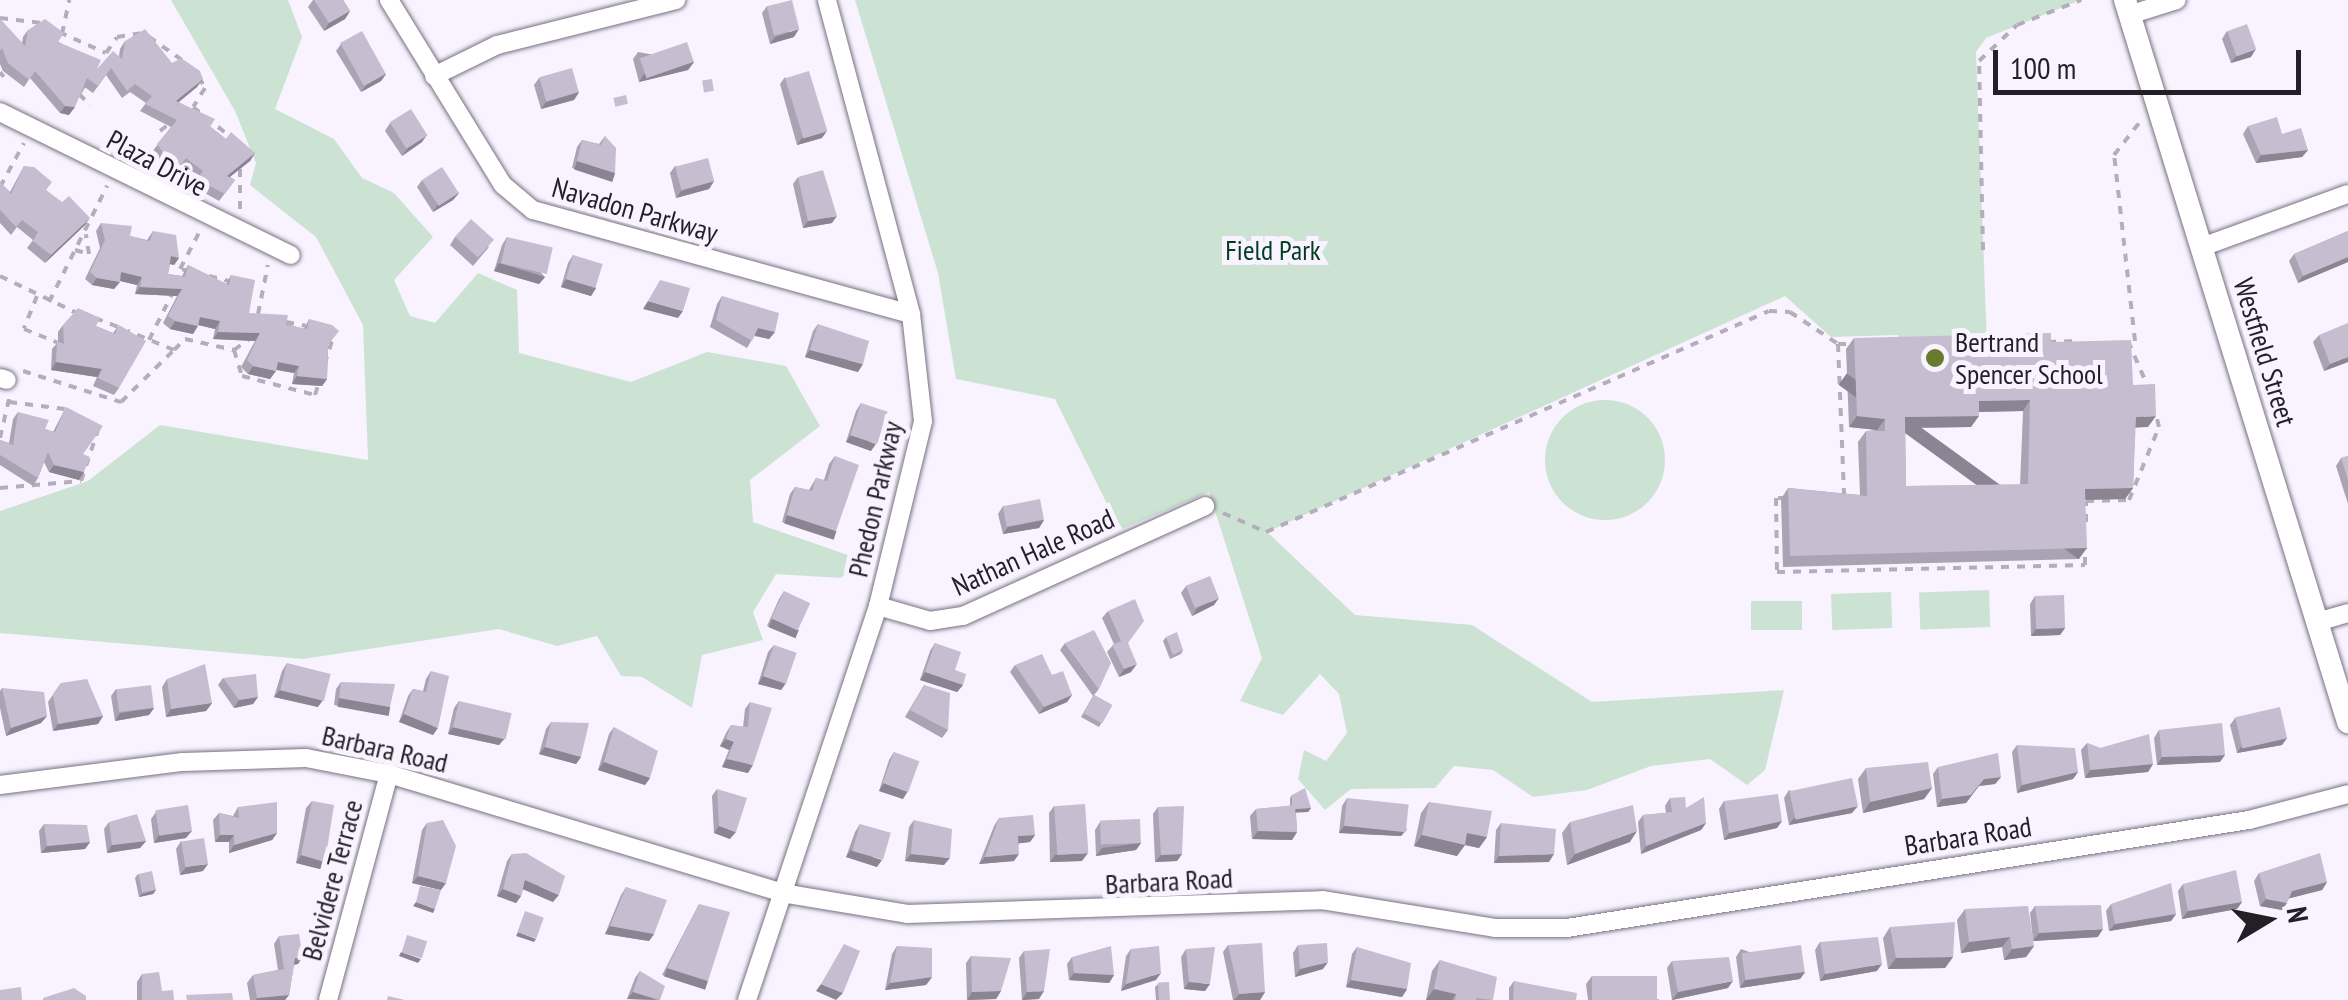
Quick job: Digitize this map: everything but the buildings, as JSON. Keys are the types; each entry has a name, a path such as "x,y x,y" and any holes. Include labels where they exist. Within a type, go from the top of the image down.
{"main road":[{"name":"Westfield Street","path":"2127,7 2348,722"}],"street":[{"name":"Navadon Parkway","path":"389,0 503,185 533,210 911,314"},
{"path":"434,76 497,45 676,0"},
{"name":"Phedon Parkway","path":"747,1000 878,606 923,421 911,314 828,0"},
{"path":"2127,7 2177,0"},
{"name":"Plaza Drive","path":"0,112 292,255"},
{"path":"2202,246 2348,194"},
{"name":"Nathan Hale Road","path":"878,606 930,621 963,616 1205,506"},
{"path":"2316,622 2348,613"},
{"name":"Barbara Road","path":"0,785 218,760 306,758 389,774 782,892 907,914 1322,900 1495,928 1567,928 2249,820 2348,794"},
{"name":"Belvidere Terrace","path":"328,1000 389,774"}],"path":[{"path":"62,34 70,0"},
{"path":"1984,250 1979,61 2018,25 2082,0"},
{"path":"0,18 62,34 106,53"},
{"path":"97,67 117,38 139,32 163,43 204,88 193,107 160,130"},
{"path":"88,80 79,94 90,105"},
{"path":"193,107 230,132 234,147"},
{"path":"1793,497 1776,498 1777,572 2085,565 2086,501 2129,500 2159,428 2135,340 2114,155 2139,124"},
{"path":"0,187 15,160"},
{"path":"238,161 241,215"},
{"path":"49,302 100,198"},
{"path":"76,250 89,254 85,232"},
{"path":"149,340 193,242"},
{"path":"180,269 236,282"},
{"path":"28,368 121,402 185,338 234,350 248,347 266,273"},
{"path":"0,276 49,302 174,350"},
{"path":"255,287 260,294"},
{"path":"37,296 24,329 62,344"},
{"path":"1205,506 1266,532 1768,311 1790,312 1838,344 1858,344"},
{"path":"234,350 235,368 255,382 323,391 333,333 258,315"},
{"path":"2115,341 2135,340"},
{"path":"2036,342 2095,341"},
{"path":"1827,496 1844,496 1838,344"},
{"path":"20,397 74,412"},
{"path":"0,438 10,402"},
{"path":"0,488 81,481 100,432 86,417"}],"green space":[{"path":"171,0 288,0 302,37 275,109 334,139 362,178 394,193 433,237 394,280 410,316 435,323 478,273 517,290 519,353 631,382 707,352 786,366 820,426 750,480 753,522 868,562 840,578 776,574 753,612 763,640 702,655 692,708 642,677 621,676 597,636 557,646 499,629 303,659 0,633 0,511 88,481 160,425 368,460 363,325 316,237 250,185 256,163 235,111"},
{"name":"Field Park","path":"855,0 2081,0 1986,38 1976,52 1987,345 1899,348 1898,335 1831,337 1785,296 1267,532 1355,615 1472,625 1592,702 1784,690 1765,770 1747,785 1710,759 1651,766 1587,790 1533,797 1493,770 1454,766 1435,788 1351,789 1325,810 1298,779 1304,750 1326,761 1347,733 1339,694 1320,674 1283,715 1240,701 1262,658 1209,492 1120,530 1055,399 956,379 938,273"},
{"path":"1605,400 1628,405 1647,418 1660,437 1665,460 1660,483 1647,502 1628,515 1605,520 1582,515 1563,502 1550,483 1545,460 1550,437 1563,418 1582,405"},
{"path":"1989,590 1990,627 1920,629 1919,592"},
{"path":"1891,592 1892,628 1832,630 1831,594"},
{"path":"1751,601 1802,601 1802,630 1751,630"}],"place":[{"name":"Bertrand Spencer School","path":"1935,358"}]}
